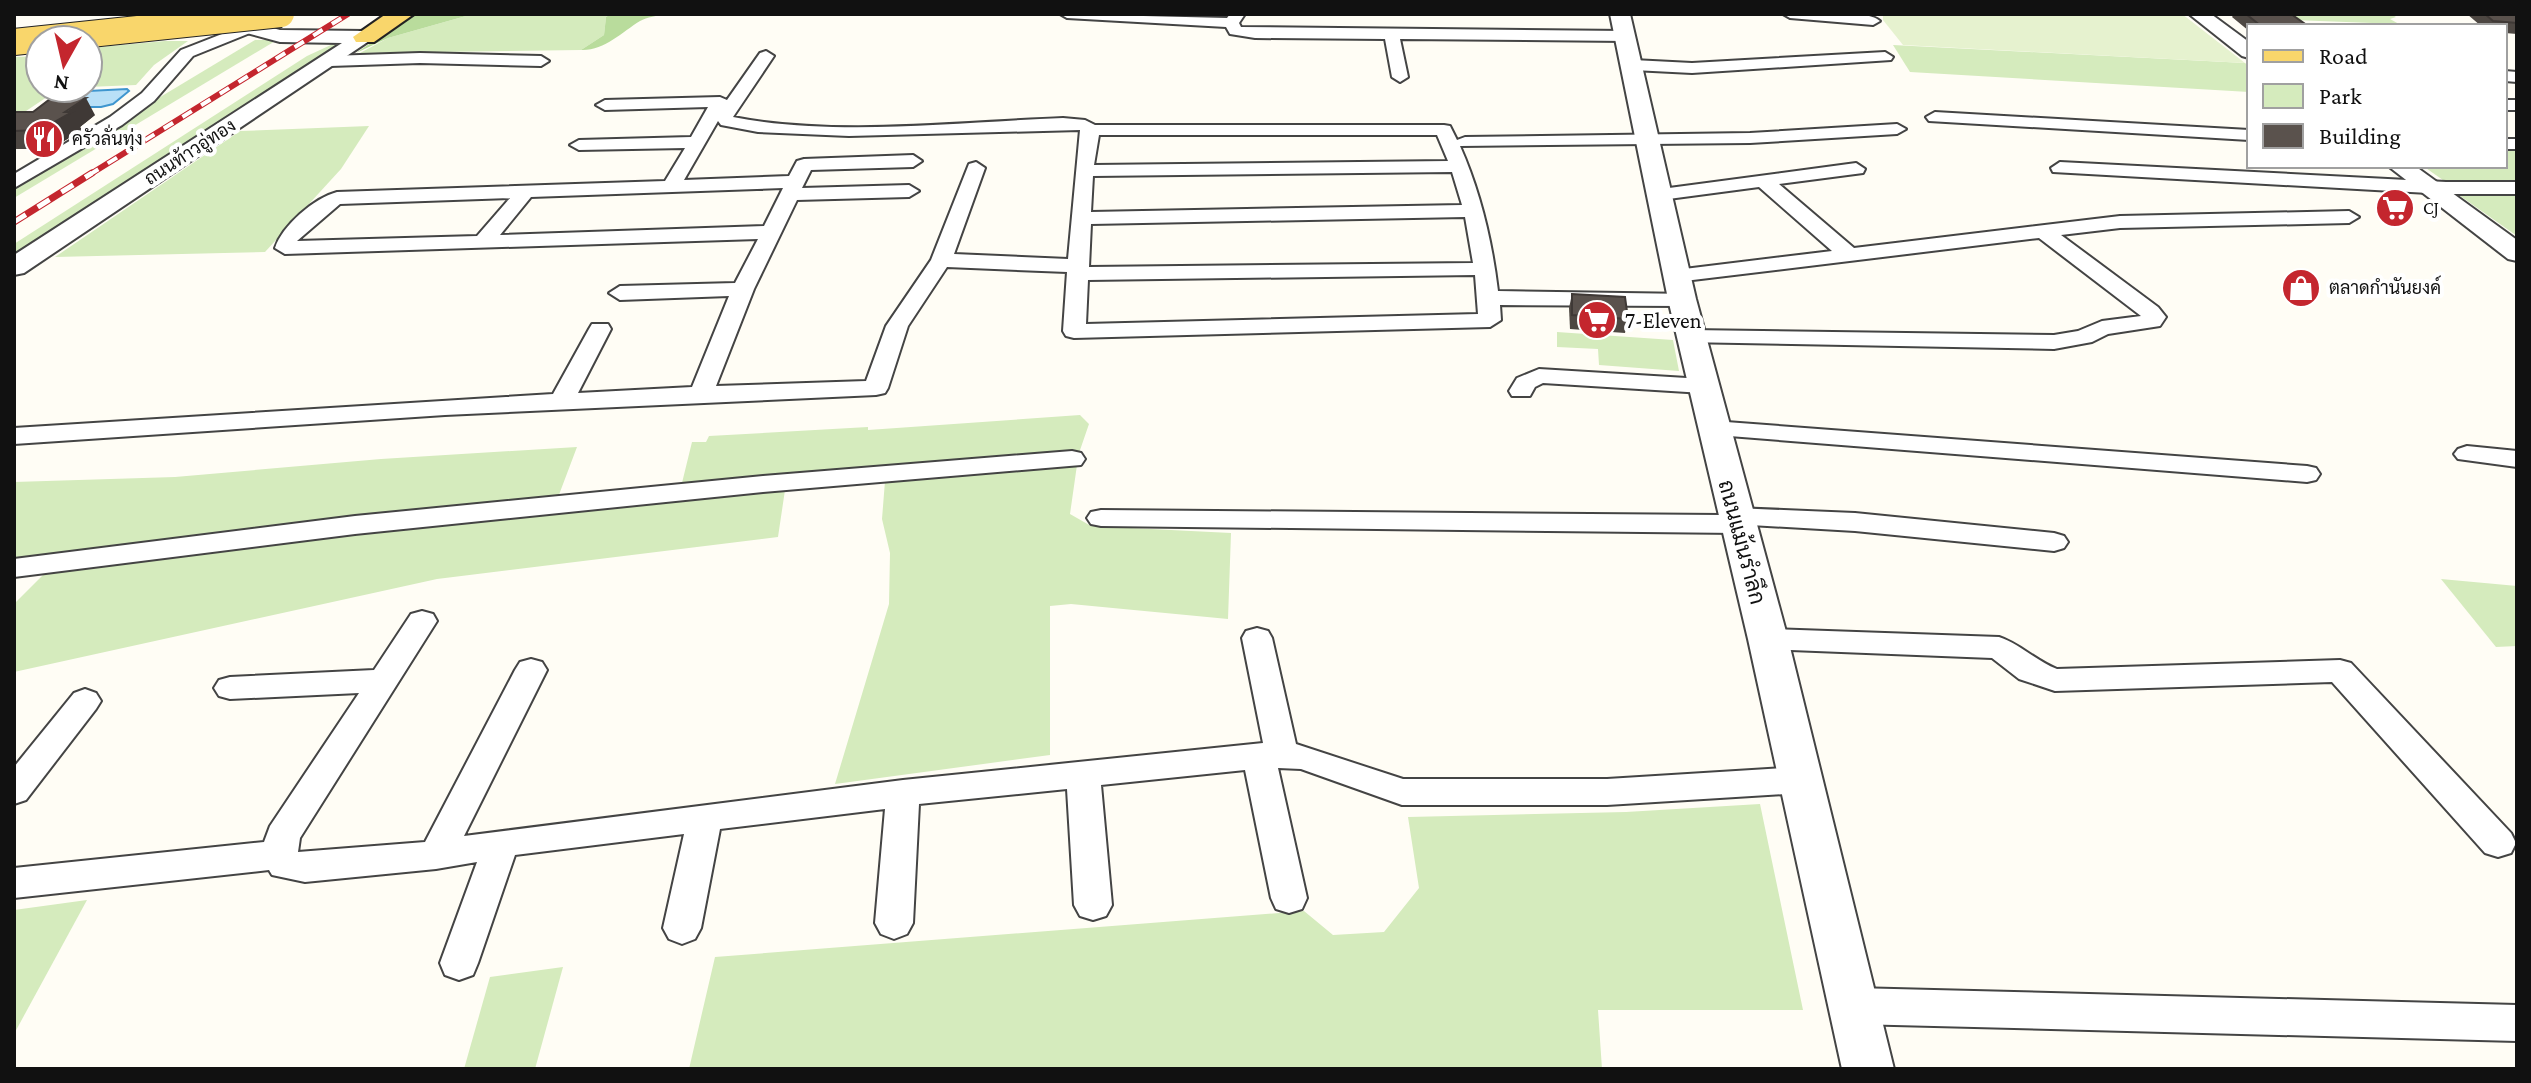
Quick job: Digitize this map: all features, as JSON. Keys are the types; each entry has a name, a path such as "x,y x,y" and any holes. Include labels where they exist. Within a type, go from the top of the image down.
{"main road":[{"path":"14,33 172,14"},
{"path":"14,45 281,14"},
{"path":"365,37 402,14"},
{"path":"14,33 232,23"},
{"path":"104,38 232,23"}],"street":[{"path":"1067,14 1234,19 1235,31 1334,40 1623,25"},
{"path":"1790,14 1873,21"},
{"path":"2199,14 2247,50"},
{"path":"14,182 116,121 148,97 187,53 232,23 365,37"},
{"name":"ถนนแม้นรำลึก","path":"1623,25 1679,288 1768,639 1868,1069"},
{"path":"1392,35 1400,77"},
{"name":"ถนนท้าวอู่ทอง","path":"14,267 365,37"},
{"path":"766,56 724,116 727,121 758,127 849,131 1063,123 1085,125 1091,130 1444,130 1461,166 1474,211 1490,320 1074,331 1084,171 1091,130"},
{"path":"1633,65 1692,68 1885,57"},
{"path":"330,61 420,58 541,61"},
{"path":"605,105 720,102 671,187"},
{"path":"1935,117 2247,135"},
{"path":"1465,142 1750,138 1897,129"},
{"path":"579,145 697,142"},
{"path":"702,392 743,289 804,165 913,161"},
{"path":"1084,171 1461,166"},
{"path":"14,436 702,392 876,388 897,326 941,260 976,168"},
{"path":"2060,168 2517,188"},
{"path":"2403,168 2511,245"},
{"path":"1661,194 1856,169"},
{"path":"1765,182 1851,256"},
{"path":"772,232 285,248 288,238 329,201 337,198 671,187 909,191"},
{"path":"482,243 525,192"},
{"path":"1082,218 1474,211"},
{"path":"1489,298 1679,288 1851,256 2120,222 2349,217"},
{"path":"1691,337 2054,342 2072,340 2102,328 2152,321 2155,317 2150,312 2045,233"},
{"path":"941,260 1078,270 1482,269"},
{"path":"620,293 743,289"},
{"path":"562,400 600,329"},
{"path":"1521,391 1525,383 1539,376 1703,386"},
{"path":"1713,429 2307,474"},
{"path":"2467,454 2517,459"},
{"path":"14,568 355,525 763,484 1072,459"},
{"path":"1101,518 1855,522 2054,542"},
{"path":"422,621 283,836 279,855 285,865 305,867 436,855 502,843 903,793 1271,756 1303,757 1402,792 1607,792 1801,780"},
{"path":"1257,638 1289,898"},
{"path":"1768,639 1999,648 2030,671 2055,680 2340,671 2498,843"},
{"path":"436,855 531,670"},
{"path":"230,688 381,681"},
{"path":"14,791 85,701"},
{"path":"1083,773 1093,905"},
{"path":"894,923 903,793"},
{"path":"682,928 705,818"},
{"path":"459,963 502,843"},
{"path":"14,883 279,855"},
{"path":"1854,1006 2517,1023"}],"green space":[{"path":"413,14 473,14 388,38 356,53"},
{"path":"473,14 611,14 606,17 604,35 581,50 360,53 388,38"},
{"path":"611,14 666,14 643,20 597,47 581,50 604,35 606,17"},
{"path":"1883,14 2182,14 2245,63 1903,45 1883,20"},
{"path":"2285,14 2391,14 2396,17 2390,19 2399,24 2293,20"},
{"path":"255,40 277,40 14,198 14,185"},
{"path":"188,41 154,65 136,85 104,86 104,47"},
{"path":"333,44 337,46 335,51 14,259 14,244 307,56"},
{"path":"1893,45 2245,63 2247,92 1910,72"},
{"path":"14,57 24,57 24,104 36,104 14,119"},
{"path":"369,126 341,169 265,252 55,257 240,131"},
{"path":"2507,147 2517,147 2517,184 2450,185 2426,168 2507,168"},
{"path":"2517,192 2517,236 2456,193"},
{"path":"1557,332 1673,340 1679,371 1599,365 1598,349 1557,347"},
{"path":"1080,415 1089,424 1079,453 681,487 692,442 706,442 709,436 868,427 868,430"},
{"path":"577,447 557,500 14,563 14,482 175,477 381,459"},
{"path":"1077,465 1070,514 1091,526 1231,533 1228,619 1071,604 1050,606 1050,755 835,784 889,604 890,553 882,519 885,481"},
{"path":"785,490 778,537 437,579 14,672 14,604 48,570 373,531"},
{"path":"2441,579 2517,586 2517,646 2496,647"},
{"path":"1760,804 1803,1010 1598,1010 1602,1069 689,1069 715,957 1304,911 1333,935 1384,932 1419,888 1408,817 1626,812"},
{"path":"87,900 14,1034 14,910"},
{"path":"563,967 535,1069 464,1069 490,977"}],"water":[{"path":"104,90 129,91 113,104 101,107 44,107 49,104 104,104"}],"building":[{"path":"2246,14 2291,14 2305,24 2258,24"},
{"path":"2485,14 2514,14 2517,23 2493,21"},
{"path":"43,104 77,104 65,112 72,112 40,130 14,131 14,112 33,112"},
{"path":"1572,294 1625,297 1628,319 1572,315"}],"railway":[{"path":"89,175 348,14"},
{"path":"14,222 92,173"}],"place":[{"name":"ครัวลั่นทุ่ง","path":"44,139"},
{"name":"CJ","path":"2395,208"},
{"name":"ตลาดกำนันยงค์","path":"2301,288"},
{"name":"7-Eleven","path":"1597,320"}]}
